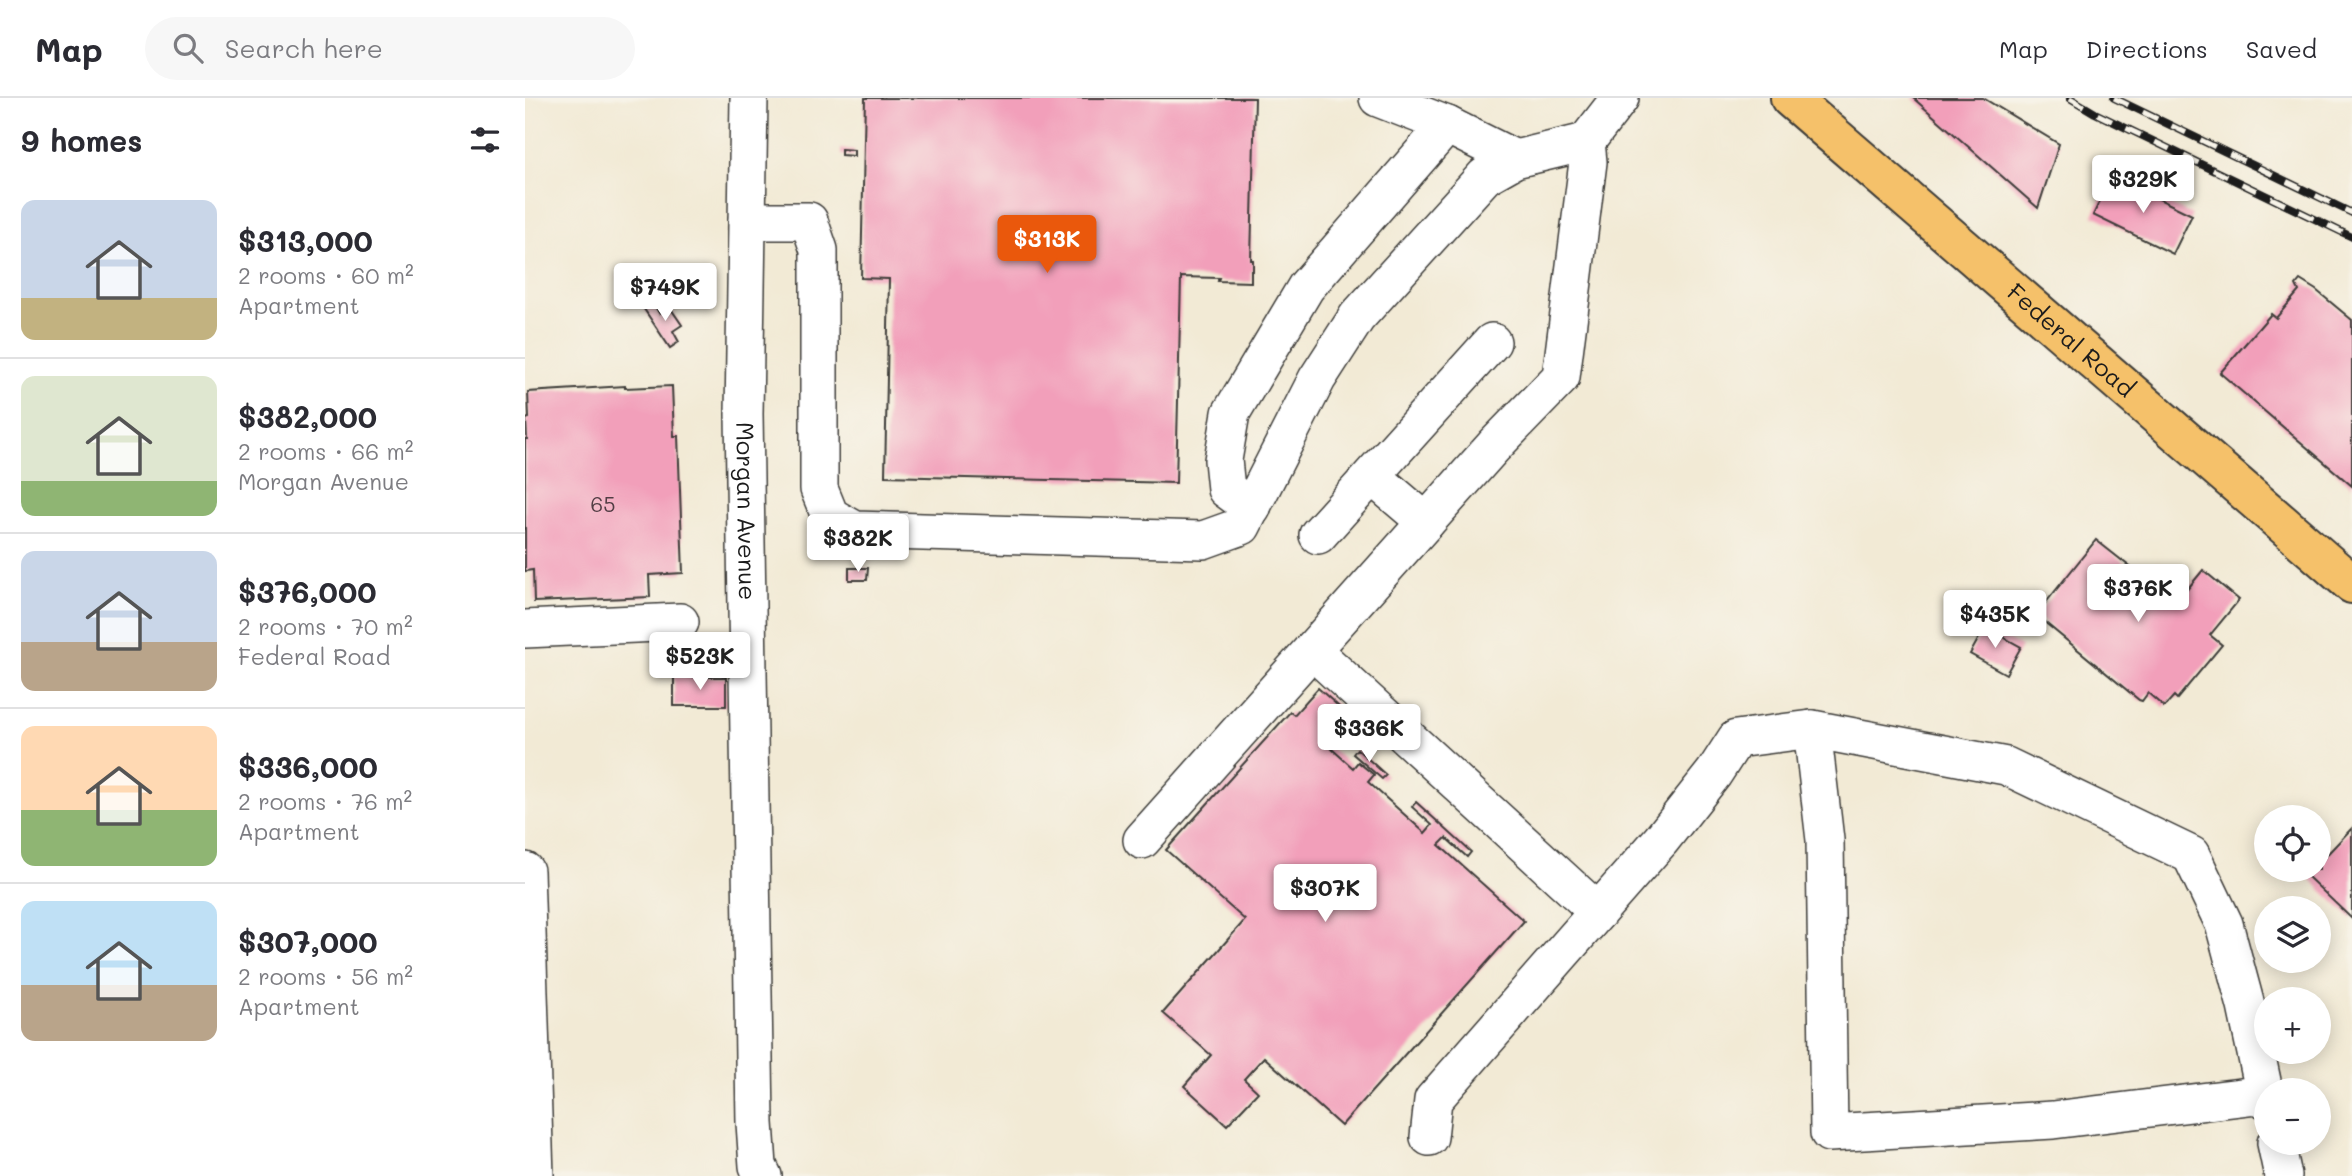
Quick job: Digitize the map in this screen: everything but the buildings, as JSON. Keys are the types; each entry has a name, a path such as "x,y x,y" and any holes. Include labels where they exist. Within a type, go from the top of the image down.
{"main road":[{"name":"Federal Road","path":"1790,98 2352,584"}],"street":[{"name":"Morgan Avenue","path":"749,98 744,414 755,1109 758,1166 763,1176"},
{"path":"1378,98 1447,125 1515,159"},
{"path":"747,221 809,221 819,250 819,489 830,516 855,530 1203,540 1242,526 1317,379 1357,317 1485,176 1515,159 1586,142 1620,98"},
{"path":"1252,509 1226,489 1223,460 1231,413 1307,287 1447,125"},
{"path":"1142,840 1494,446 1561,377 1588,162 1586,142"},
{"path":"1318,534 1492,342"},
{"path":"1372,476 1426,522"},
{"path":"525,629 680,622"},
{"path":"1312,650 1598,912"},
{"path":"1812,729 1825,840 1829,1133 2053,1120 2254,1098"},
{"path":"1430,1136 1433,1100 1661,840 1714,773 1736,739 1812,729 2006,766 2191,855 2224,924 2262,1078"},
{"path":"525,871 534,1176"},
{"path":"2279,1155 2283,1176"}],"railway":[{"path":"2070,98 2095,113 2352,237"},
{"path":"2114,98 2352,213"}]}
